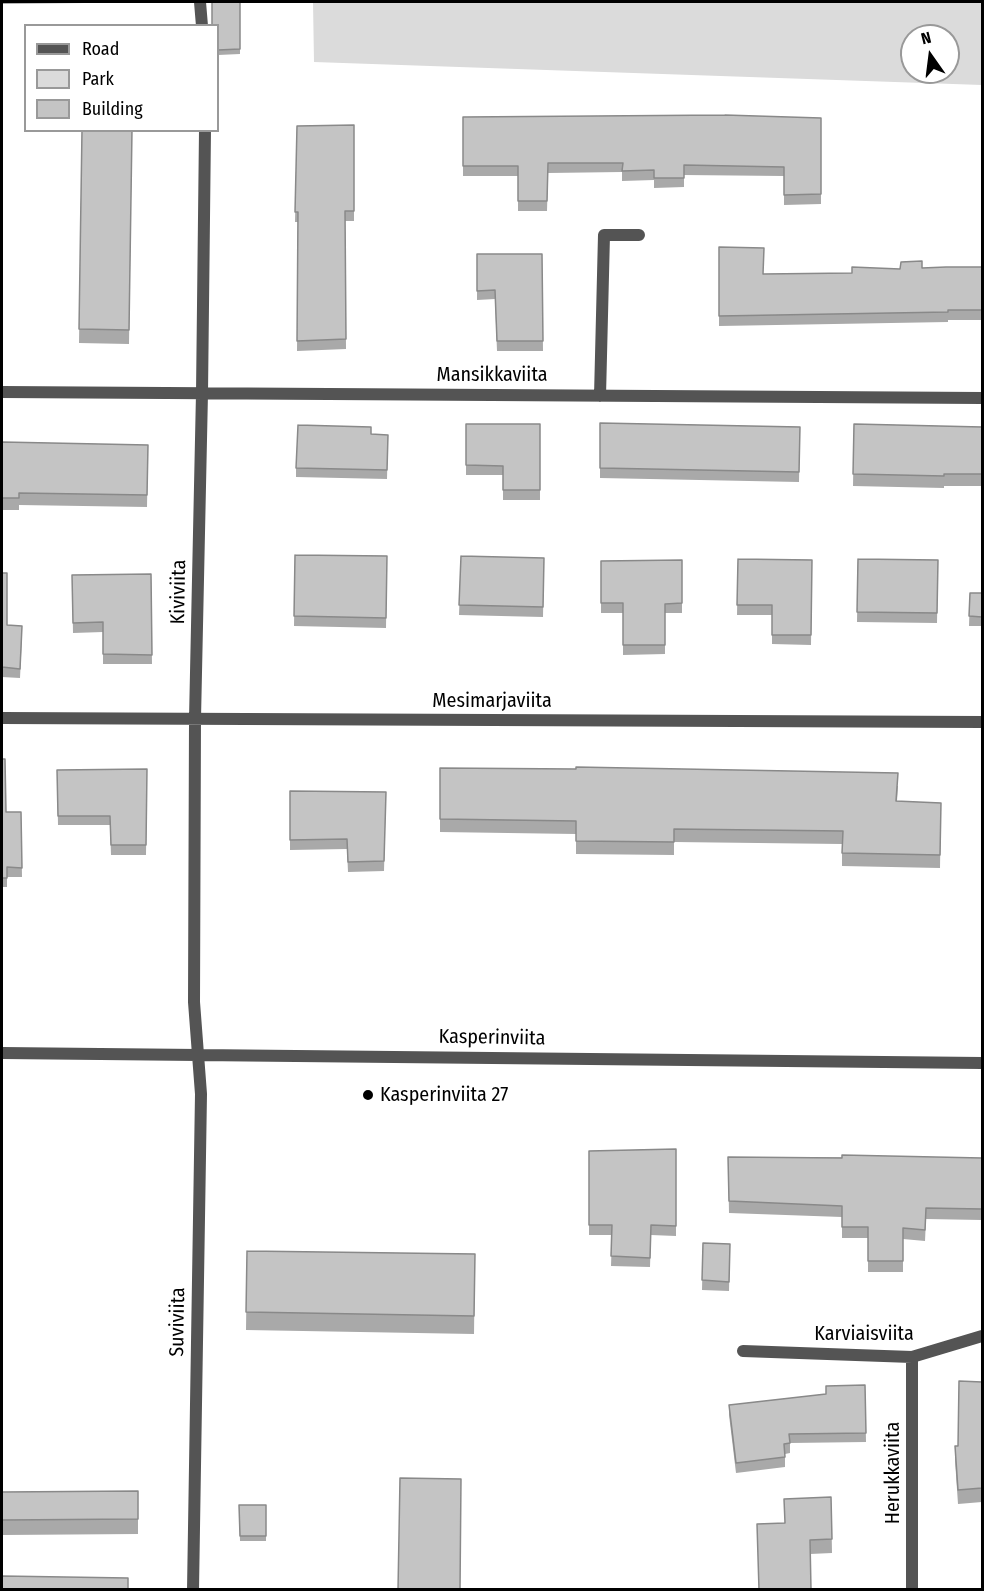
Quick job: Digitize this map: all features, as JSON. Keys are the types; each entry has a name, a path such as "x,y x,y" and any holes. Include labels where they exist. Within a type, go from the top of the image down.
{"street":[{"path":"200,2 202,24"},
{"name":"Kiviviita","path":"198,1055 194,1002 195,720 205,132"},
{"path":"600,396 604,235 639,235"},
{"name":"Mansikkaviita","path":"2,392 982,398"},
{"name":"Mesimarjaviita","path":"2,718 982,722"},
{"name":"Kasperinviita","path":"2,1053 982,1063"},
{"name":"Suviviita","path":"193,1590 201,1094 198,1055"},
{"name":"Karviaisviita","path":"742,1351 912,1357 982,1336"},
{"name":"Herukkaviita","path":"912,1357 912,1590"}],"green space":[{"path":"313,2 982,2 982,85 953,84 960,84 960,24 900,24 900,82 314,62"}],"building":[{"path":"212,2 240,2 240,49 219,50 219,24 212,24"},
{"path":"725,115 821,118 821,194 784,195 784,167 684,165 684,178 654,178 654,170 622,171 623,163 548,163 547,201 518,201 518,166 463,166 463,117"},
{"path":"354,125 354,211 345,211 346,339 297,341 298,212 295,212 297,126"},
{"path":"82,132 132,132 129,330 79,329"},
{"path":"719,247 764,248 763,274 852,273 852,267 900,269 901,262 922,261 922,268 982,267 982,310 719,316"},
{"path":"477,254 542,254 543,341 497,341 495,290 477,291"},
{"path":"600,423 800,427 799,472 600,468"},
{"path":"466,424 540,424 540,490 503,490 503,466 466,465"},
{"path":"854,424 982,427 982,474 944,474 944,476 853,474"},
{"path":"298,425 371,427 371,434 388,435 387,470 296,468"},
{"path":"2,442 148,445 147,495 19,493 19,498 2,498"},
{"path":"295,555 387,556 386,618 294,616"},
{"path":"461,556 544,558 543,607 459,605"},
{"path":"738,559 812,560 811,635 772,635 772,605 737,605"},
{"path":"858,559 938,560 937,613 857,612"},
{"path":"682,560 682,603 665,604 665,645 623,645 623,603 601,603 601,561"},
{"path":"2,573 7,573 7,625 22,626 20,669 2,667"},
{"path":"151,574 152,655 103,654 103,622 73,623 72,575"},
{"path":"970,593 982,593 982,617 969,616"},
{"path":"2,759 5,759 6,812 21,812 22,868 7,867 7,878 2,878"},
{"path":"576,767 898,773 896,801 941,803 940,855 842,853 843,831 674,829 674,842 576,841 576,821 440,819 440,768 576,769"},
{"path":"147,769 146,845 111,845 110,816 58,816 57,770"},
{"path":"290,791 386,792 384,861 348,862 347,839 290,840"},
{"path":"676,1149 676,1226 651,1225 650,1258 611,1256 612,1225 589,1225 589,1151"},
{"path":"842,1155 982,1158 982,1209 926,1208 925,1230 903,1228 903,1261 868,1261 868,1227 842,1227 842,1206 729,1201 728,1157 842,1158"},
{"path":"703,1243 730,1244 729,1282 702,1280"},
{"path":"247,1251 475,1254 474,1316 246,1312"},
{"path":"959,1381 982,1382 982,1488 958,1490 955,1446 958,1446"},
{"path":"865,1385 866,1433 789,1434 790,1443 784,1444 785,1457 736,1463 729,1405 826,1394 826,1386"},
{"path":"400,1478 461,1479 460,1590 398,1590"},
{"path":"138,1491 138,1519 2,1520 2,1492"},
{"path":"831,1497 832,1539 810,1540 811,1589 759,1590 757,1524 785,1523 784,1499"},
{"path":"239,1505 266,1505 266,1536 240,1536"},
{"path":"2,1576 128,1578 128,1590 2,1590"}],"place":[{"name":"Kasperinviita 27","path":"368,1095"}]}
